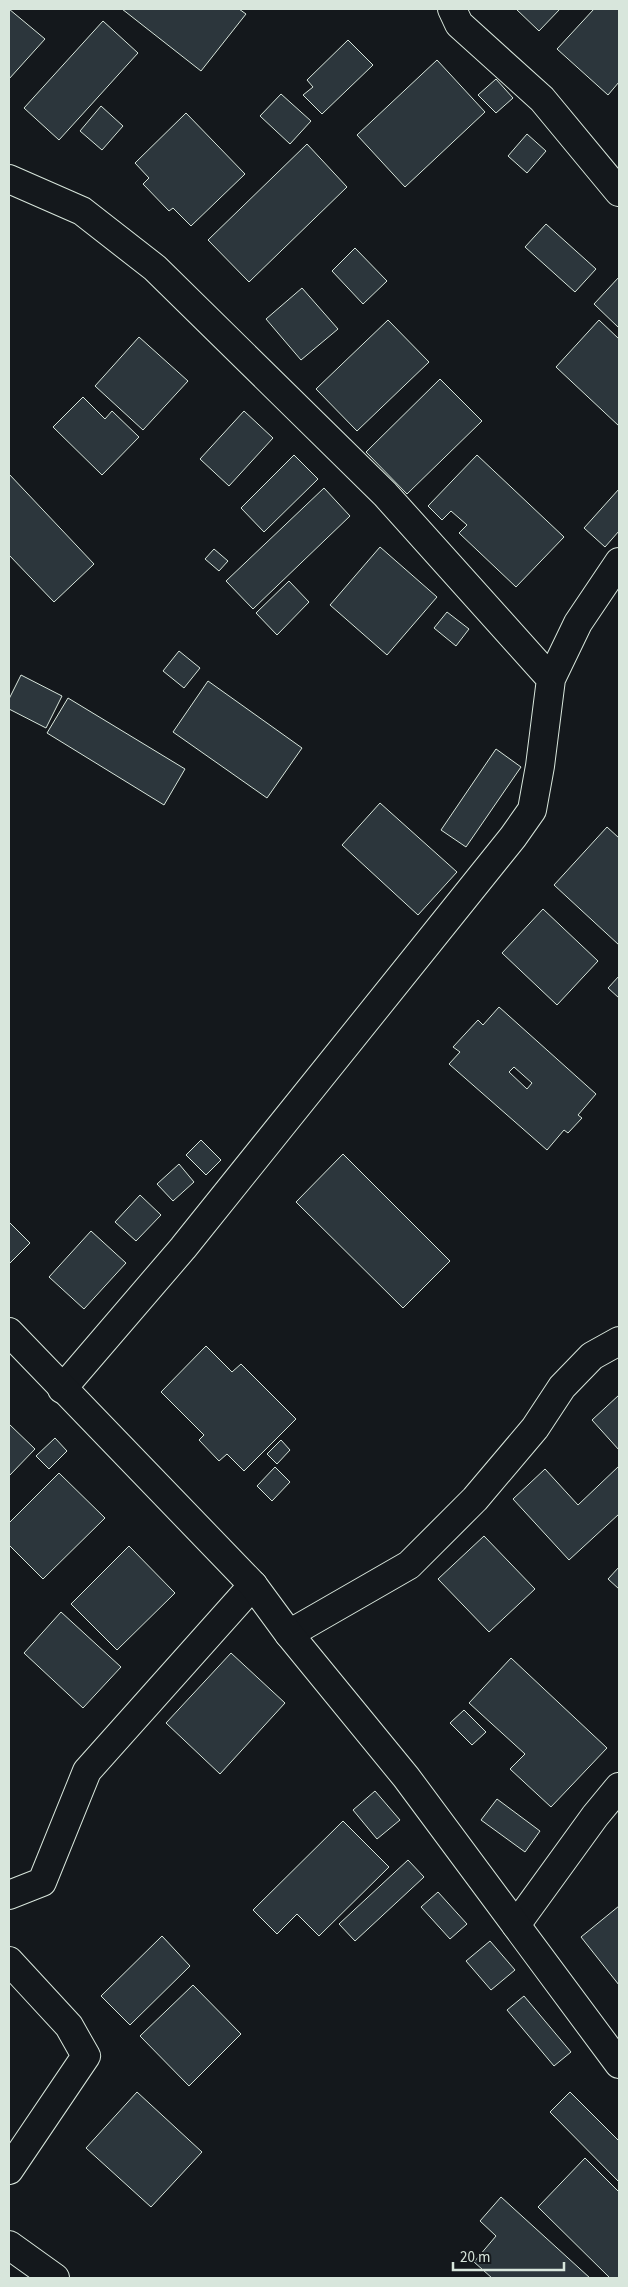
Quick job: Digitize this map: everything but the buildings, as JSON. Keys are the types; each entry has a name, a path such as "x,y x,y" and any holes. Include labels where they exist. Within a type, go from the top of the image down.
{"street":[{"path":"452,9 459,24 542,99 619,192"},
{"path":"9,179 82,211 155,268 385,494 551,680"},
{"path":"62,1390 183,1248 513,837 532,810 540,766 551,680 578,623 619,562"},
{"path":"9,1332 62,1390 253,1585 289,1634 406,1776 619,2064"},
{"path":"289,1634 408,1565 475,1499 535,1428 562,1387 592,1356 619,1341"},
{"path":"9,1895 42,1882 87,1771 253,1585"},
{"path":"516,1925 595,1816 619,1787"},
{"path":"9,1961 69,2026 86,2056 9,2170"},
{"path":"9,2245 55,2278"}]}
